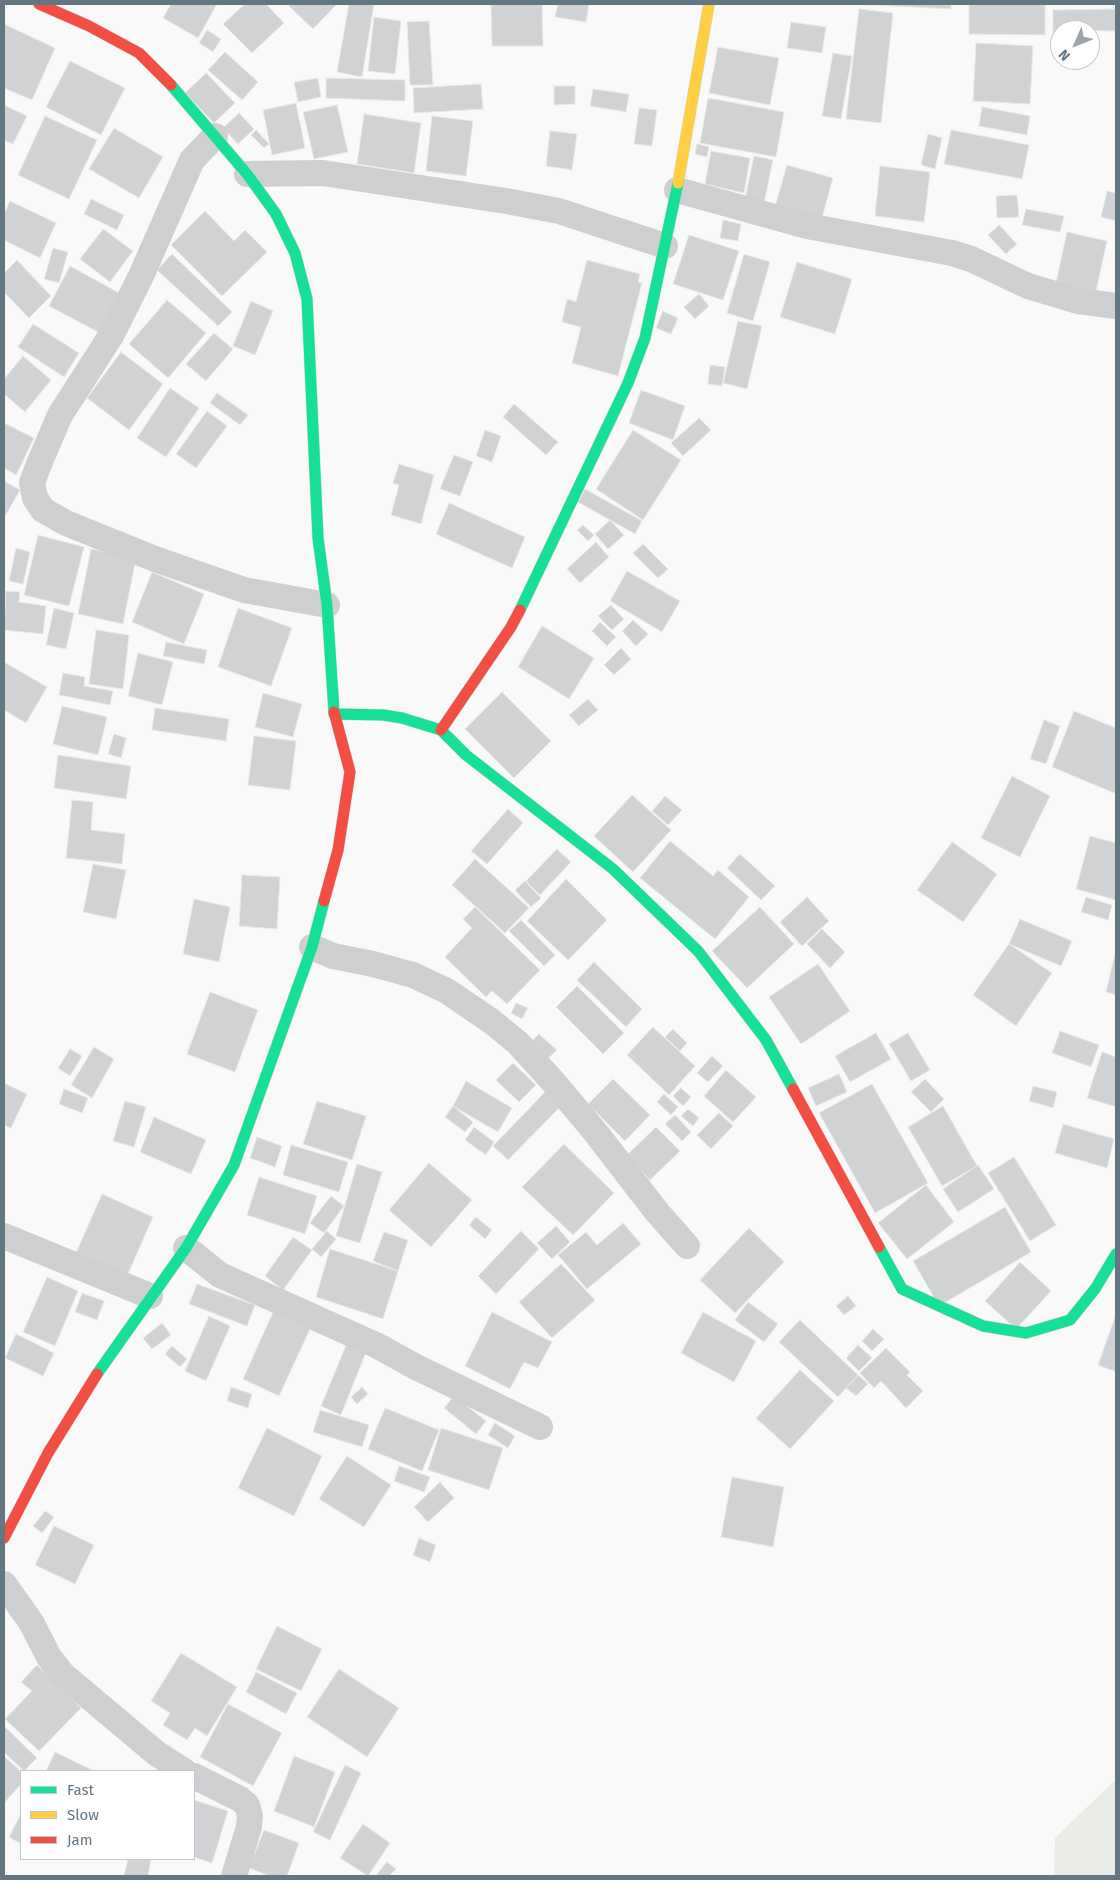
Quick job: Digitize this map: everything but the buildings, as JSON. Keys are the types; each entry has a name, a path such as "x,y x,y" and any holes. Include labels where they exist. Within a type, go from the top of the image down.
{"street":[{"path":"4,1538 48,1453 90,1384 150,1296 186,1248 234,1165 312,946 338,850 350,772 334,714 327,605 318,538 307,299 291,245 276,214 247,174 178,92 139,53 89,26 39,4"},
{"path":"441,730 511,628 628,383 645,338 677,190 709,4"},
{"path":"215,136 192,160 141,276 112,334 60,415 32,483 34,498 44,510 66,522 155,559 244,590 327,605"},
{"path":"247,174 323,173 506,201 559,211 665,246"},
{"path":"677,190 807,226 952,253 971,259 1028,286 1078,301 1116,306"},
{"path":"334,714 383,715 402,718 441,730 466,755 613,869 698,951 766,1040 902,1289 983,1326 1026,1333 1070,1320 1095,1289 1116,1254"},
{"path":"312,946 333,956 413,975 447,991 491,1021 518,1044 556,1085 656,1212 687,1246"},
{"path":"4,1236 150,1296"},
{"path":"186,1248 220,1275 376,1346 540,1427"},
{"path":"4,1584 31,1622 48,1657 62,1674 156,1753 182,1770"},
{"path":"195,1776 240,1799 247,1805 250,1816 249,1827 234,1876"}],"shaded area":[{"path":"1116,1779 1116,1876 1054,1876 1055,1838"}],"traffic: fast":[{"path":"171,85 247,174 276,214 295,253 307,299 318,538 327,605 334,712"},
{"path":"520,610 628,383 645,338 678,183"},
{"path":"334,714 383,715 402,718 441,730 466,755 613,869 698,951 766,1040 793,1089"},
{"path":"97,1374 186,1248 234,1165 312,947 324,901"},
{"path":"879,1247 902,1289 983,1326 1026,1333 1070,1320 1095,1289 1116,1254"}],"traffic: slow":[{"path":"678,183 709,4"}],"traffic: jam":[{"path":"39,4 89,26 139,53 171,85"},
{"path":"441,730 511,627 520,610"},
{"path":"324,901 338,850 350,772 334,712"},
{"path":"793,1089 879,1247"},
{"path":"4,1538 48,1453 97,1374"}]}
